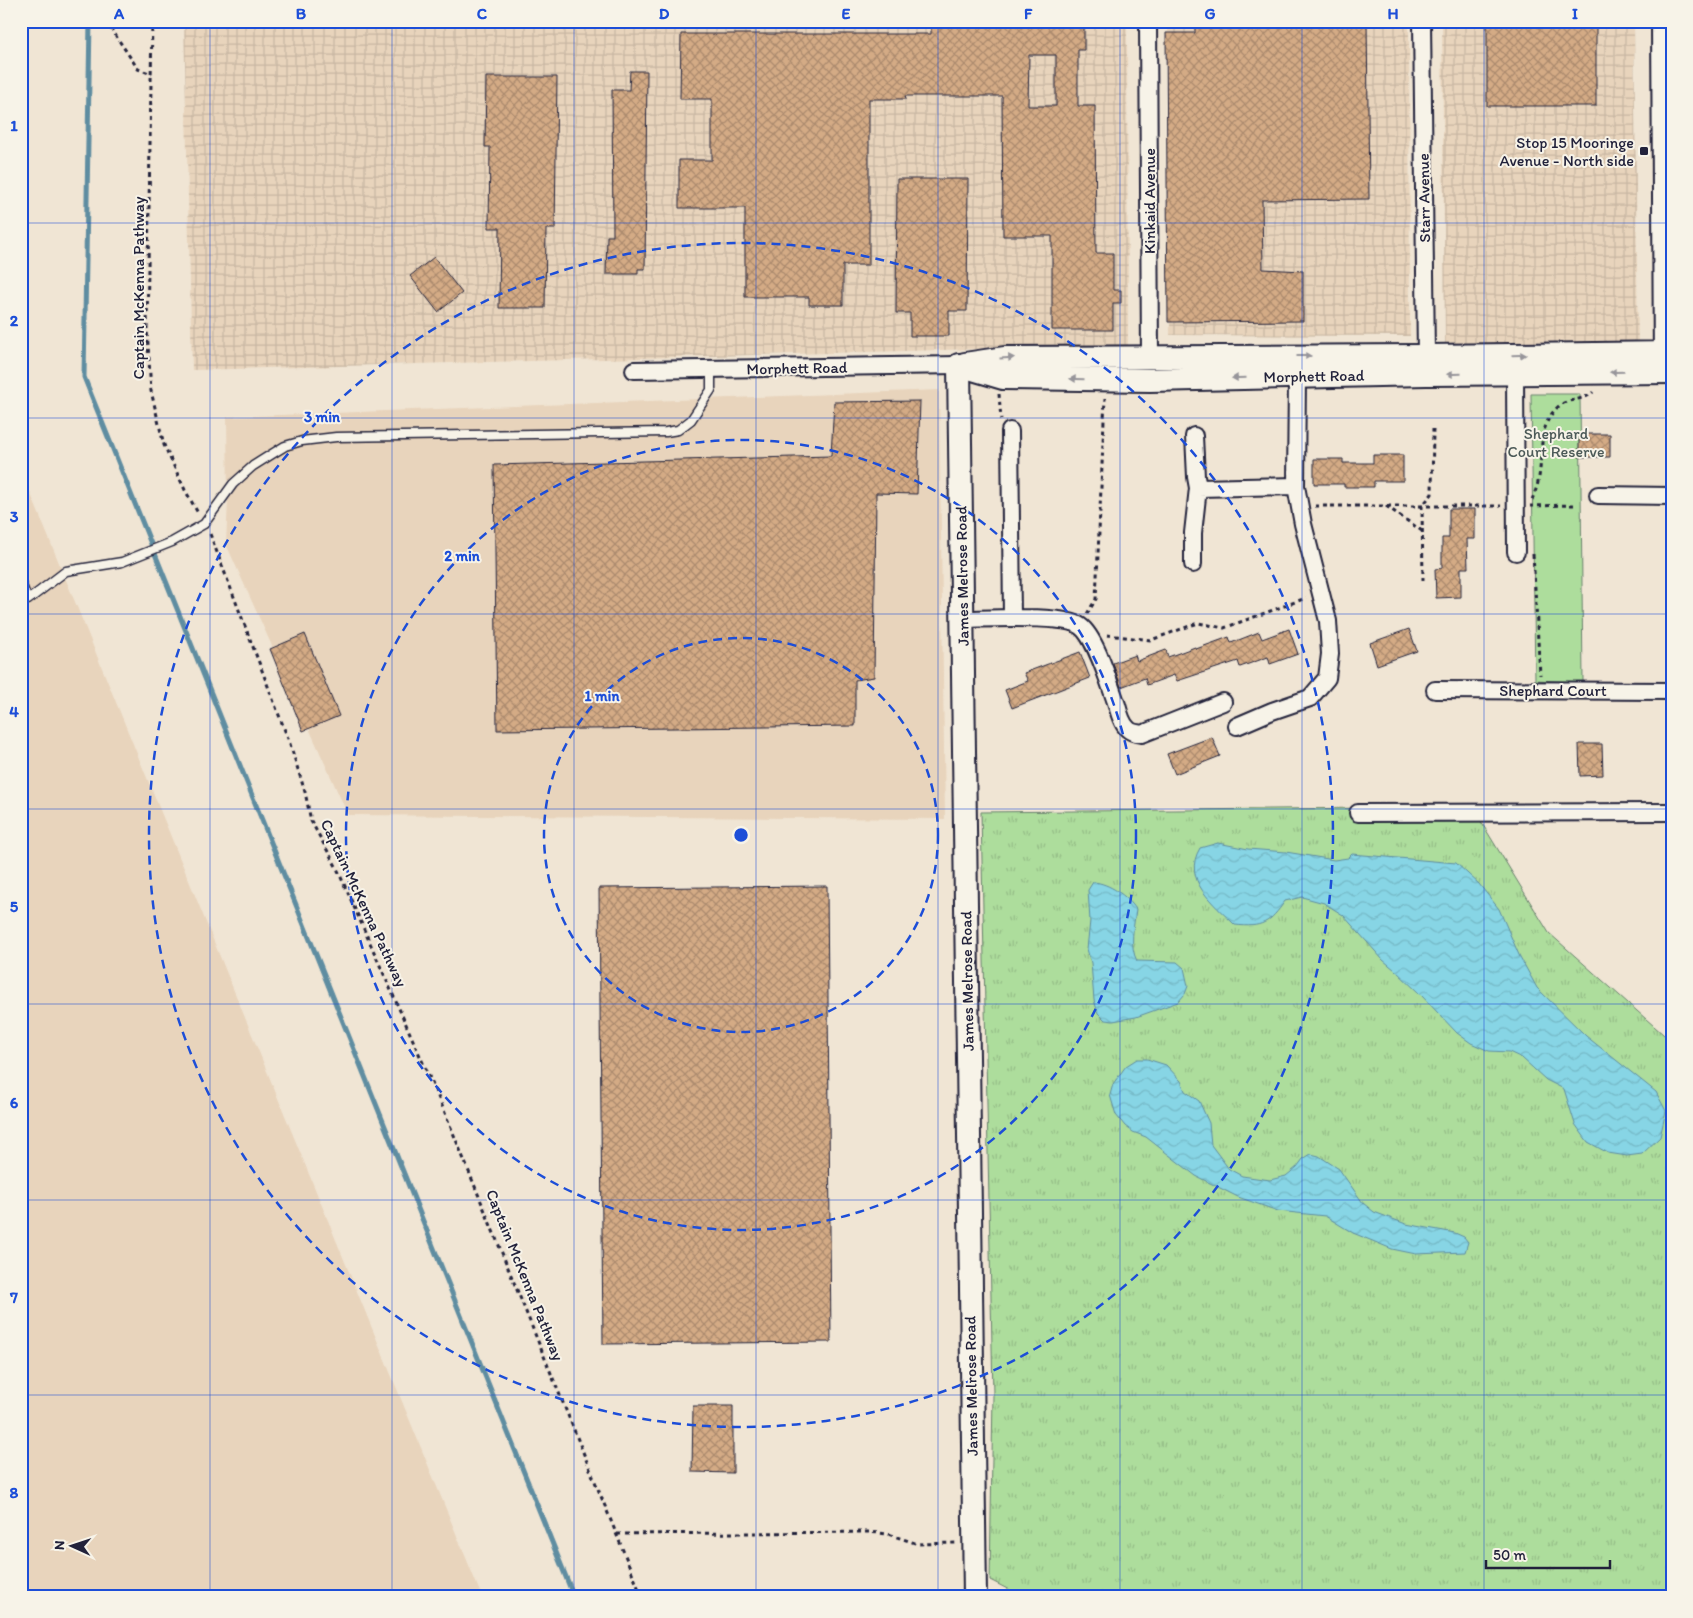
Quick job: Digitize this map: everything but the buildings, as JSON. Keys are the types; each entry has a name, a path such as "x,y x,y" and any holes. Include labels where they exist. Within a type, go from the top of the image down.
{"street":[{"name":"Kinkaid Avenue","path":"1148,21 1150,380"},
{"name":"Starr Avenue","path":"1422,21 1426,365"},
{"path":"1663,21 1664,224 1668,362"},
{"path":"1664,224 1672,286"},
{"name":"Morphett Road","path":"634,370 959,366 1005,358 1150,356 1426,365 1668,362"},
{"name":"Morphett Road","path":"959,366 1003,378 1150,380 1297,377 1426,365 1515,373 1668,362"},
{"name":"James Melrose Road","path":"959,366 975,1597"},
{"path":"1515,373 1523,506 1516,552"},
{"path":"1237,726 1310,698 1327,678 1330,654 1328,620 1296,486 1297,377"},
{"path":"1010,431 1012,618"},
{"path":"1193,564 1198,488 1194,436"},
{"path":"1198,488 1296,486"},
{"path":"1598,495 1672,496"},
{"path":"962,619 1012,618 1066,621 1081,626 1092,641 1108,678 1121,718 1126,728 1133,733 1142,734 1223,702"},
{"name":"Shephard Court","path":"1435,690 1672,691"},
{"path":"1358,813 1672,812"}],"lane":[{"path":"21,583 25,603 66,571 122,562 172,542 204,524 233,484 252,466 285,446 302,441 336,437 672,431 684,426 691,420 711,390 711,369"}],"path":[{"path":"106,21 138,69 152,74"},
{"name":"Captain McKenna Pathway","path":"152,21 147,329 151,391 164,445 211,535 290,744 305,792 311,821 336,866 443,1108 642,1597"},
{"path":"1523,506 1539,481 1542,436 1550,415 1560,404 1589,396 1593,392 1593,387"},
{"path":"998,391 1001,426 1010,431"},
{"path":"1081,626 1096,599 1105,396"},
{"path":"1423,582 1422,506 1432,494 1433,428"},
{"path":"1300,506 1574,505"},
{"path":"1385,506 1422,531"},
{"path":"1523,506 1531,515"},
{"path":"1533,552 1541,690"},
{"path":"1092,641 1105,635 1151,640 1198,622 1224,628 1321,592"},
{"path":"617,1534 869,1532 888,1534 918,1544 974,1542"}],"shaded area":[{"path":"184,21 1127,21 1128,345 192,370"},
{"path":"1168,21 1409,21 1410,336 1170,335"},
{"path":"1442,21 1634,21 1638,348 1445,343"},
{"path":"939,390 945,819 348,815 226,544 228,500 227,417"},
{"path":"21,470 482,1597 21,1597"}],"green space":[{"name":"Shephard Court Reserve","path":"1531,394 1580,394 1583,682 1535,680"},
{"path":"1472,807 1549,933 1672,1042 1672,1597 1023,1597 990,1580 993,1395 981,812"}],"water":[{"path":"1218,843 1248,849 1286,852 1334,860 1348,858 1352,854 1456,863 1479,884 1499,909 1519,955 1537,988 1586,1036 1656,1092 1666,1111 1660,1137 1642,1154 1627,1156 1608,1153 1588,1142 1575,1124 1564,1089 1546,1080 1522,1058 1509,1052 1489,1051 1471,1043 1457,1033 1421,995 1383,960 1343,915 1324,903 1302,897 1285,901 1270,919 1259,925 1235,925 1202,891 1194,871 1195,860 1200,848"},
{"path":"1093,882 1117,891 1128,899 1136,909 1133,949 1137,961 1177,962 1184,968 1188,986 1185,994 1178,1002 1136,1017 1113,1021 1105,1020 1098,1013 1094,1000 1091,963 1087,949 1090,921 1088,890"},
{"path":"1137,1059 1147,1059 1166,1065 1181,1081 1185,1091 1199,1101 1209,1123 1211,1145 1229,1169 1242,1176 1270,1180 1286,1176 1303,1159 1311,1154 1319,1156 1339,1169 1363,1203 1374,1212 1406,1224 1455,1233 1464,1237 1468,1242 1465,1252 1416,1254 1392,1249 1353,1233 1325,1216 1278,1211 1238,1197 1196,1176 1146,1137 1133,1132 1125,1126 1116,1115 1110,1095 1113,1084 1126,1066"}],"waterway":[{"path":"90,21 84,377 574,1597"}],"place":[{"name":"Stop 15 Mooringe Avenue - North side","path":"1644,151"}]}
